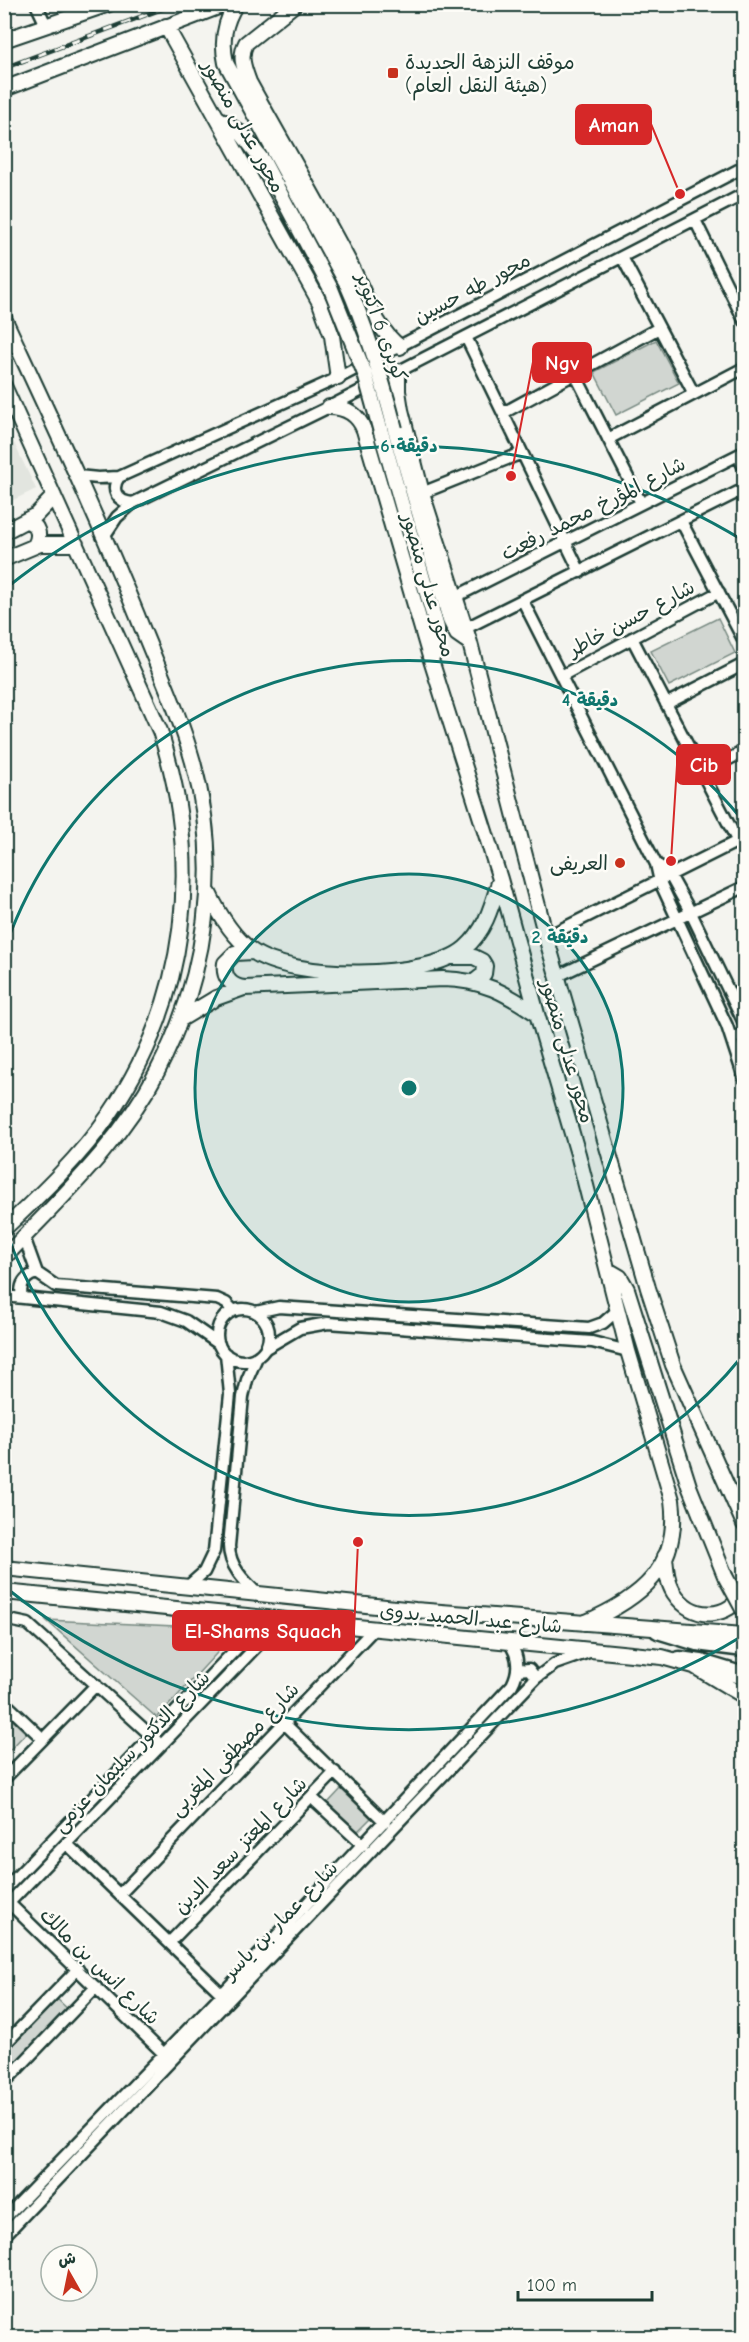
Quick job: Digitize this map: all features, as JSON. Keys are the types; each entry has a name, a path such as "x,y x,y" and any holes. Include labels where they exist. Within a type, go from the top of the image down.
{"highway":[{"path":"658,1630 686,1640 744,1648"},
{"path":"722,1646 744,1655"},
{"path":"680,1660 708,1665 744,1676"}],"main road":[{"path":"4,40 110,4"},
{"path":"4,89 226,4"},
{"name":"كوبرى 6 اكتوبر","path":"236,4 227,21 223,46 226,63 244,85 348,284 378,369 388,430 436,628 437,647 431,660"},
{"name":"محور عدلى منصور","path":"295,4 246,43 242,56 244,85 351,264 384,331 400,347"},
{"name":"محور عدلى منصور","path":"166,26 320,303 332,336 338,378"},
{"name":"كوبرى 6 اكتوبر","path":"216,117 242,134 263,161 331,289 388,430 450,620 457,634 470,643"},
{"path":"332,336 344,340 361,336 369,326 374,313"},
{"path":"4,318 105,535 178,718 191,755 204,810 209,893 202,948 181,1019 158,1071 119,1132 89,1170 4,1258"},
{"name":"محور عدلى منصور","path":"398,371 401,410 423,494 457,596 546,937 648,1288 686,1395 744,1524"},
{"path":"4,386 149,705 168,757 177,793 184,838 185,884 178,948 165,1002 144,1053 122,1096 80,1152 4,1229"},
{"path":"329,407 346,409 362,425 369,415 378,409 401,410"},
{"name":"محور عدلى منصور","path":"362,425 431,660 500,879 578,1154 628,1351 672,1500 673,1530 665,1556 650,1581 633,1598 615,1610 584,1623"},
{"path":"4,532 27,521 54,496"},
{"path":"27,521 38,531 35,545"},
{"path":"4,559 35,545 76,544"},
{"path":"452,957 471,942 484,925 500,879"},
{"path":"209,893 228,925 253,952 272,961 291,966 348,972 405,968 452,957 474,957 482,961 485,966 484,974 474,982"},
{"path":"253,952 235,953 225,963 226,978 236,987 442,979 474,982 500,991 537,1014"},
{"path":"181,1019 216,998 244,988"},
{"path":"608,1270 620,1277 627,1288 692,1495 725,1576 744,1611"},
{"path":"665,1556 668,1579 675,1594 685,1605 698,1613 711,1614 724,1611 736,1603 744,1592"},
{"name":"شارع عبد الحميد بدوى","path":"4,1568 415,1610 744,1635"},
{"name":"شارع عبد الحميد بدوى","path":"4,1592 596,1649 680,1660 709,1674 744,1696"}],"street":[{"path":"36,4 46,25"},
{"name":"محور طه حسين","path":"78,476 119,477 338,378 744,167"},
{"name":"محور طه حسين","path":"105,535 117,517 133,503 329,407 744,194"},
{"path":"694,220 744,320"},
{"path":"622,258 694,394"},
{"path":"503,413 659,328"},
{"path":"466,337 580,572"},
{"path":"608,439 744,369"},
{"path":"575,374 641,503"},
{"path":"423,494 522,453"},
{"path":"741,454 744,468"},
{"name":"شارع المؤرخ محمد رفعت","path":"457,596 741,454"},
{"path":"119,477 115,483 116,495 125,502 133,503"},
{"path":"466,628 744,489"},
{"path":"681,521 744,641"},
{"name":"شارع حسن خاطر","path":"561,676 718,592"},
{"path":"523,601 656,864 660,882 727,1026 744,1078"},
{"path":"546,937 671,877 741,840 632,638"},
{"path":"666,704 744,664"},
{"path":"703,773 744,751"},
{"path":"656,864 671,877 744,1020 727,1026"},
{"path":"558,976 744,886"},
{"path":"732,1039 744,1033"},
{"path":"24,1237 37,1273 46,1281 61,1287 217,1299 226,1303 234,1311"},
{"path":"22,1297 21,1286 24,1281 27,1277 37,1273"},
{"path":"4,1296 161,1312 186,1321 222,1349 241,1360 257,1357"},
{"path":"187,1587 204,1572 212,1558 230,1394 217,1333 221,1322 234,1311 245,1309 256,1312 279,1307 589,1328 599,1326 618,1310"},
{"path":"256,1312 268,1325 270,1336 266,1348"},
{"path":"258,1594 231,1560 229,1541 243,1397 249,1372 257,1357 266,1348 300,1328 328,1323 600,1343 628,1351"},
{"path":"599,1326 603,1336 600,1343"},
{"path":"212,1558 221,1562 231,1560"},
{"name":"شارع الدكتور سليمان عزمى","path":"4,1890 266,1618"},
{"path":"4,1619 28,1624 162,1745"},
{"name":"شارع الدكتور سليمان عزمى","path":"7,1905 283,1619"},
{"name":"شارع مصطفى المغربى","path":"120,1894 375,1628"},
{"path":"508,1641 516,1655 517,1670 529,1669 536,1678"},
{"name":"شارع عمار بن ياسر","path":"4,2236 536,1678 555,1664 596,1649"},
{"name":"شارع عمار بن ياسر","path":"4,2219 165,2055 385,1822 512,1685 517,1670"},
{"path":"4,1779 96,1685"},
{"path":"4,1702 43,1739"},
{"path":"284,1723 385,1822"},
{"name":"شارع المعتز سعد الدين","path":"170,1942 335,1772"},
{"path":"311,1797 363,1845"},
{"path":"66,1844 222,1994"},
{"name":"شارع انس بن مالك","path":"7,1905 78,1969 165,2055"},
{"path":"4,2045 78,1969"},
{"path":"4,2084 96,1987"}],"shaded area":[{"path":"656,340 679,383 616,415 594,372"},
{"path":"4,422 36,489 5,504 4,504"},
{"path":"718,618 735,653 669,686 651,651"},
{"path":"46,1620 239,1629 157,1718"},
{"path":"5,1713 26,1733 4,1755"},
{"path":"341,1789 371,1818 358,1831 328,1803"},
{"path":"56,1998 71,2012 5,2079 5,2050"}],"railway":[{"path":"4,68 175,4"}],"place":[{"name":"موقف النزهة الجديدة (هيئة النقل العام)","path":"393,73"},
{"name":"Aman","path":"680,194"},
{"name":"Ngv","path":"511,476"},
{"name":"Cib","path":"671,861"},
{"name":"العريفى","path":"620,863"},
{"name":"El-Shams Squach","path":"358,1542"}]}
